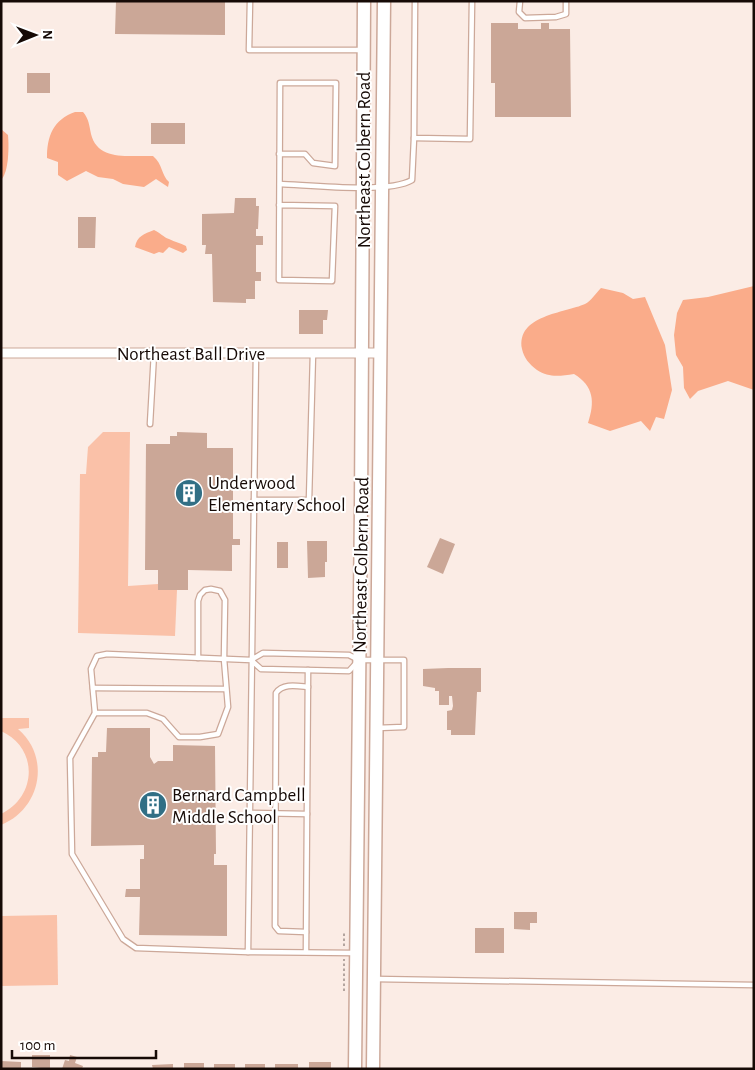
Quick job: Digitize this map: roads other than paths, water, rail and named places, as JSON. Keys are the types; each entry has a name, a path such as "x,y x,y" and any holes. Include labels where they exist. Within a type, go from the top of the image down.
{"main road":[{"name":"Northeast Colbern Road","path":"355,1069 364,1"},
{"name":"Northeast Colbern Road","path":"373,1069 384,1"}],"street":[{"name":"Northeast Ball Drive","path":"1,352 380,353"}],"lane":[{"path":"250,1 250,50 363,50"},
{"path":"280,184 382,188 405,184 412,180 416,1"},
{"path":"414,138 470,138 472,1"},
{"path":"520,1 519,12 525,18 556,17 566,14 566,1"},
{"path":"279,154 305,154 313,164 335,166 336,84 280,83 279,154 279,280 332,281 334,206 280,205"},
{"path":"150,424 154,353"},
{"path":"248,952 256,353"},
{"path":"254,500 309,500 312,353"},
{"path":"95,713 147,713 163,719 179,736 200,737 218,734 228,707 224,659 225,600 220,591 205,590 200,595 198,601 198,658"},
{"path":"355,953 136,948 124,939 72,854 70,758 95,713 91,669 98,656 107,654 251,660 263,653 349,655 359,660 404,660 404,727 377,728"},
{"path":"251,660 261,669 349,671 359,660"},
{"path":"306,952 308,670"},
{"path":"306,932 279,931 275,926 276,693 284,686 308,687"},
{"path":"93,688 226,689"},
{"path":"250,813 307,814"},
{"path":"374,979 754,985"}],"place":[{"name":"Underwood Elementary School","path":"189,493"},
{"name":"Bernard Campbell Middle School","path":"153,805"}]}
